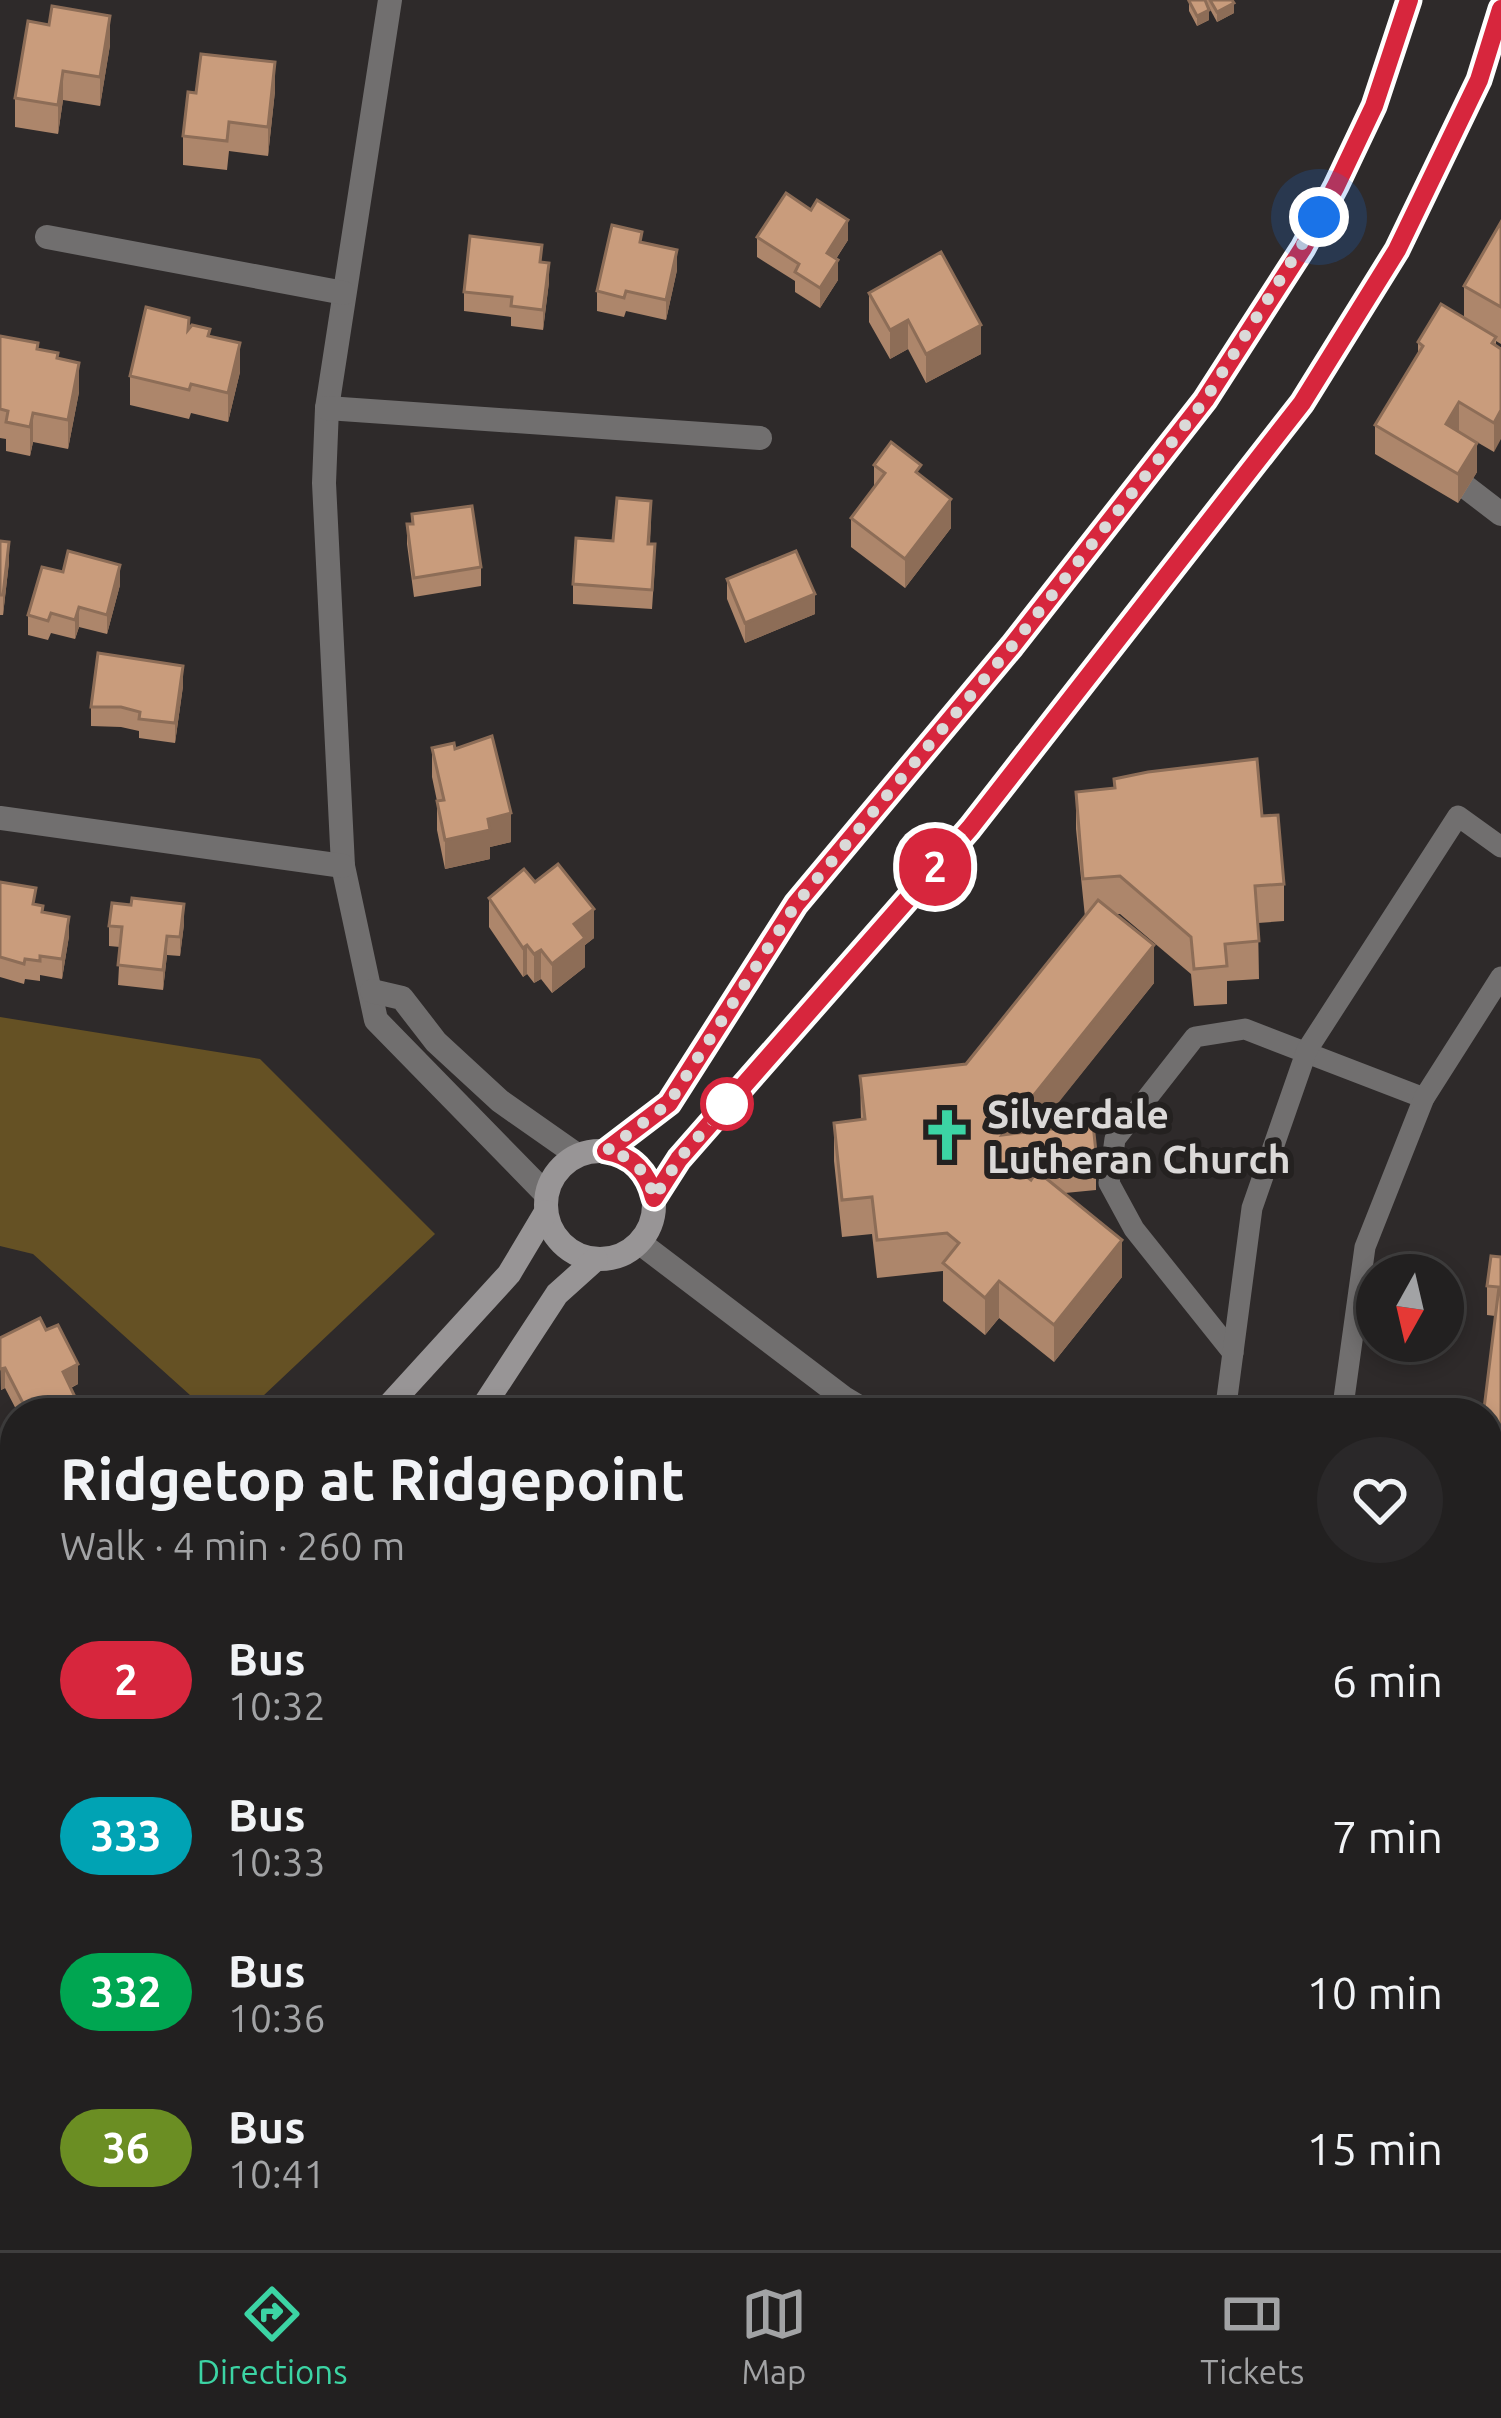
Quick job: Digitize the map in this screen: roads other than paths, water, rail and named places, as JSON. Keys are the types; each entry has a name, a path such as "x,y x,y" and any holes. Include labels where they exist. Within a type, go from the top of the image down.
{"main road":[{"path":"606,1151 669,1103 796,904 1012,646 1205,400 1303,248 1336,186 1374,106 1409,0"},
{"path":"546,1203 560,1243 574,1253 596,1259 625,1255 640,1243 650,1227 654,1198 687,1149 970,828 1302,403 1397,250 1479,80 1501,9"},
{"path":"396,1398 509,1274 546,1203 552,1178 578,1155 606,1151 632,1160 645,1173 654,1198"},
{"path":"488,1398 557,1294 596,1259"}],"street":[{"path":"390,0 327,407 324,483 343,866 376,1020 546,1203"},
{"path":"47,237 344,293"},
{"path":"327,407 760,438"},
{"path":"1432,447 1437,466 1501,514"},
{"path":"0,818 343,866"},
{"path":"372,991 403,998 436,1042 500,1101 578,1155"},
{"path":"640,1243 829,1398"}],"lane":[{"path":"1227,1398 1252,1208 1307,1051 1458,816 1501,847"},
{"path":"1344,1398 1365,1247 1424,1098 1501,976"},
{"path":"1233,1353 1134,1229 1109,1183 1115,1139 1196,1037 1245,1029 1424,1098"}],"place":[{"name":"Silverdale Lutheran Church","path":"947,1135"}]}
